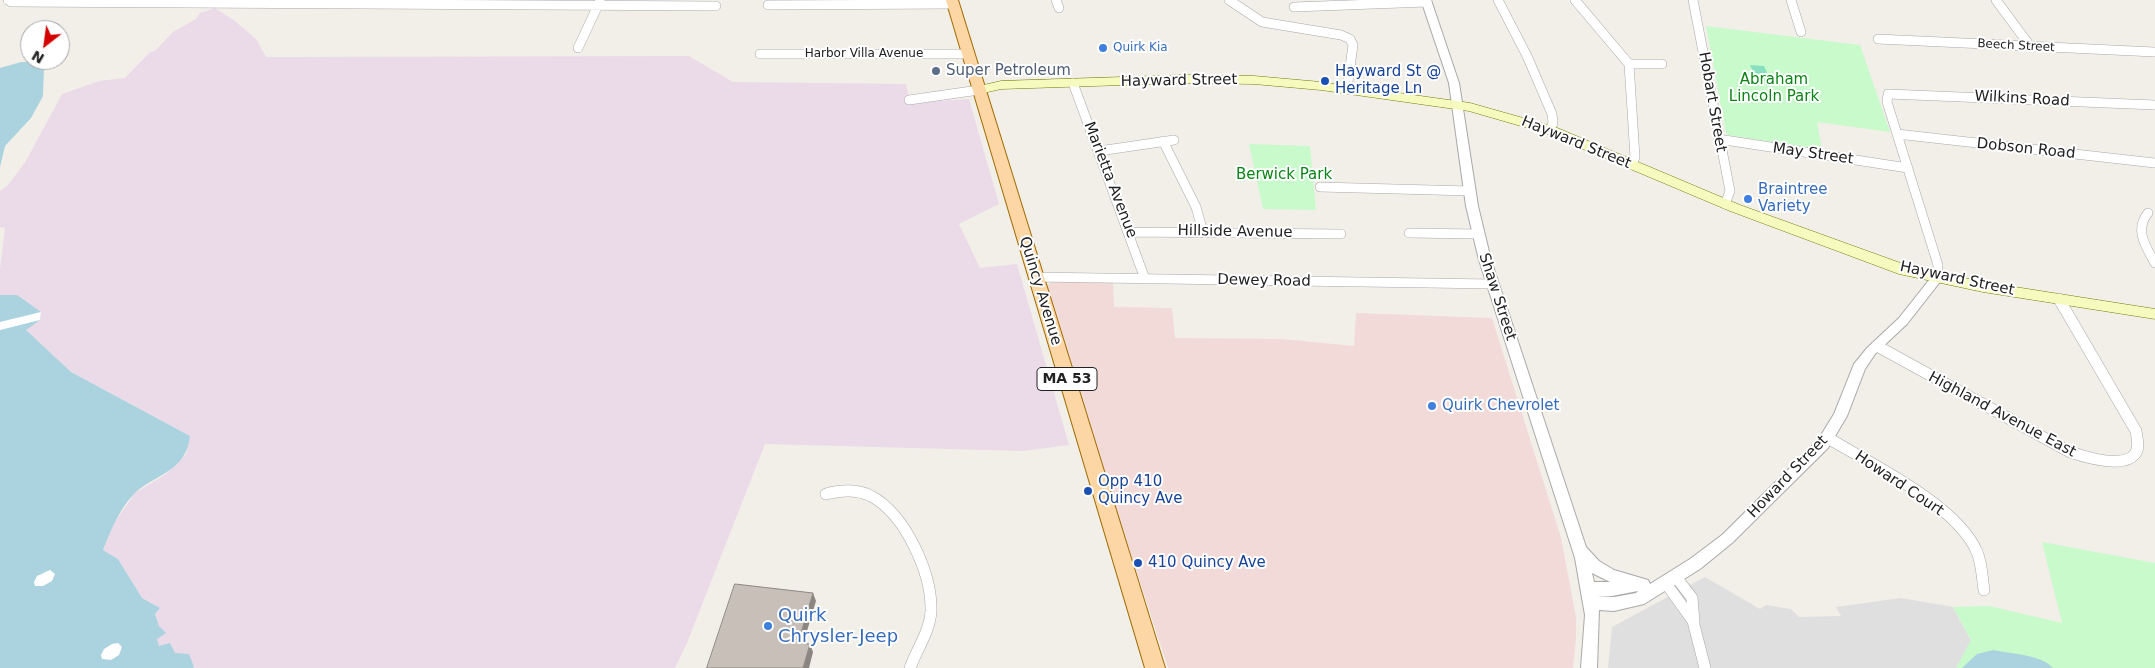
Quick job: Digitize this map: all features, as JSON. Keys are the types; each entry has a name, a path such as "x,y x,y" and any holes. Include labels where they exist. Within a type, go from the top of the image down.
{"main road":[{"name":"Quincy Avenue","path":"952,2 1155,668"},
{"name":"Hayward Street","path":"979,90 1001,85 1224,79 1282,82 1347,89 1459,105 1500,114 1550,130 1725,204 1872,259 1937,278 2155,314"}],"street":[{"path":"1229,0 1262,22 1341,35 1350,39 1353,45 1347,89"},
{"path":"1498,0 1527,56 1552,114 1553,123 1550,130"},
{"path":"1575,0 1629,64 1635,157 1632,165"},
{"name":"Hobart Street","path":"1693,0 1706,64 1718,140 1730,191 1725,204"},
{"path":"1791,0 1801,32"},
{"path":"1996,0 2030,46"},
{"path":"10,1 599,2 716,6"},
{"path":"1294,7 1427,1"},
{"name":"Shaw Street","path":"1427,1 1454,83 1459,105 1470,191 1478,234 1492,284 1579,547 1590,596"},
{"path":"578,48 599,2"},
{"path":"768,5 952,2"},
{"name":"Beech Street","path":"1878,39 2155,52"},
{"name":"Harbor Villa Avenue","path":"760,54 968,54"},
{"path":"1629,64 1662,64"},
{"name":"Marietta Avenue","path":"1073,83 1145,279"},
{"path":"909,100 979,90"},
{"name":"Wilkins Road","path":"1897,134 1887,102 1888,94 2155,105"},
{"path":"1897,134 1938,264 1937,278"},
{"name":"Dobson Road","path":"1897,134 2155,163"},
{"path":"1099,151 1174,140"},
{"name":"May Street","path":"1718,140 1908,168"},
{"path":"1163,141 1196,207 1203,232"},
{"path":"1320,188 1470,191"},
{"path":"2148,213 2143,218 2141,229 2155,263"},
{"name":"Hillside Avenue","path":"1129,232 1341,234"},
{"path":"1409,233 1478,234"},
{"name":"Dewey Road","path":"1035,276 1492,284"},
{"name":"Howard Street","path":"1590,596 1628,602 1643,597 1703,559 1720,545 1815,453 1828,438 1840,416 1856,373 1877,346 1903,321 1937,278"},
{"name":"Highland Avenue East","path":"1877,346 2070,452 2100,461 2113,462 2124,460 2132,455 2137,448 2136,431 2059,298"},
{"name":"Howard Court","path":"1828,438 1914,491 1957,525 1977,551 1984,590"},
{"path":"826,494 856,491 877,499 889,508 913,546 928,583 931,610 928,627 910,668"},
{"path":"1579,547 1587,560 1601,571 1620,580 1643,585"},
{"path":"1670,580 1694,625 1705,668"},
{"name":"Howard Street","path":"1590,596 1612,589 1670,580"},
{"path":"1589,668 1593,626 1590,596"}],"shaded area":[{"path":"215,8 235,21 256,39 266,57 689,56 733,82 906,84 910,103 969,99 999,204 959,224 980,268 1017,264 1069,445 1023,451 765,444 687,643 675,668 193,668 194,666 175,653 159,647 157,639 159,626 155,614 160,608 142,598 118,559 103,550 114,523 135,493 166,474 186,454 190,436 71,372 25,330 0,295 0,269 5,228 0,227 0,191 8,185 26,161 62,94 99,81 125,78 173,32 196,19 200,13"},
{"path":"1056,281 1113,282 1114,307 1172,308 1175,338 1282,339 1354,346 1356,313 1492,318 1561,538 1576,617 1573,668 1168,668 1068,361 1046,287"},
{"path":"1705,577 1760,609 1766,605 1791,609 1799,617 1841,616 1836,607 1901,598 1953,607 1971,641 1956,668 1608,668 1612,627"}],"green space":[{"name":"Abraham Lincoln Park","path":"1706,26 1860,45 1890,132 1817,122 1822,150 1728,135 1726,133"},
{"path":"1750,65 1764,66 1772,83 1758,82"},
{"name":"Berwick Park","path":"1249,144 1310,146 1316,210 1263,209"},
{"path":"2042,542 2155,563 2155,668 1956,668 1971,640 1953,607 1989,606 2062,623"}],"water":[{"path":"20,62 20,70 44,70 43,96 31,118 5,146 0,167 0,68"},
{"path":"0,295 17,295 41,312 40,320 26,330 71,372 190,436 183,457 177,464 144,486 130,498 113,527 103,550 118,559 142,598 160,608 155,614 159,626 166,633 157,639 159,646 170,643 175,653 189,654 193,668 0,668"},
{"path":"1993,650 2033,657 2053,668 1962,668 1977,654"}],"pier":[{"path":"41,312 40,320 0,330 0,322"},
{"path":"50,570 55,574 52,581 43,586 35,586 34,582 37,576"},
{"path":"118,643 122,647 119,655 111,660 102,659 101,655 104,649"}],"building":[{"name":"Quirk Chrysler-Jeep","path":"735,584 813,593 798,643 810,644 803,668 707,668"}],"place":[{"name":"Quirk Kia","path":"1103,48"},
{"name":"Super Petroleum","path":"936,71"},
{"name":"Hayward St @ Heritage Ln","path":"1325,81"},
{"name":"Braintree Variety","path":"1748,199"},
{"name":"Quirk Chevrolet","path":"1432,406"},
{"name":"Opp 410 Quincy Ave","path":"1088,491"},
{"name":"410 Quincy Ave","path":"1138,563"},
{"name":"Quirk Chrysler-Jeep","path":"768,626"}]}
